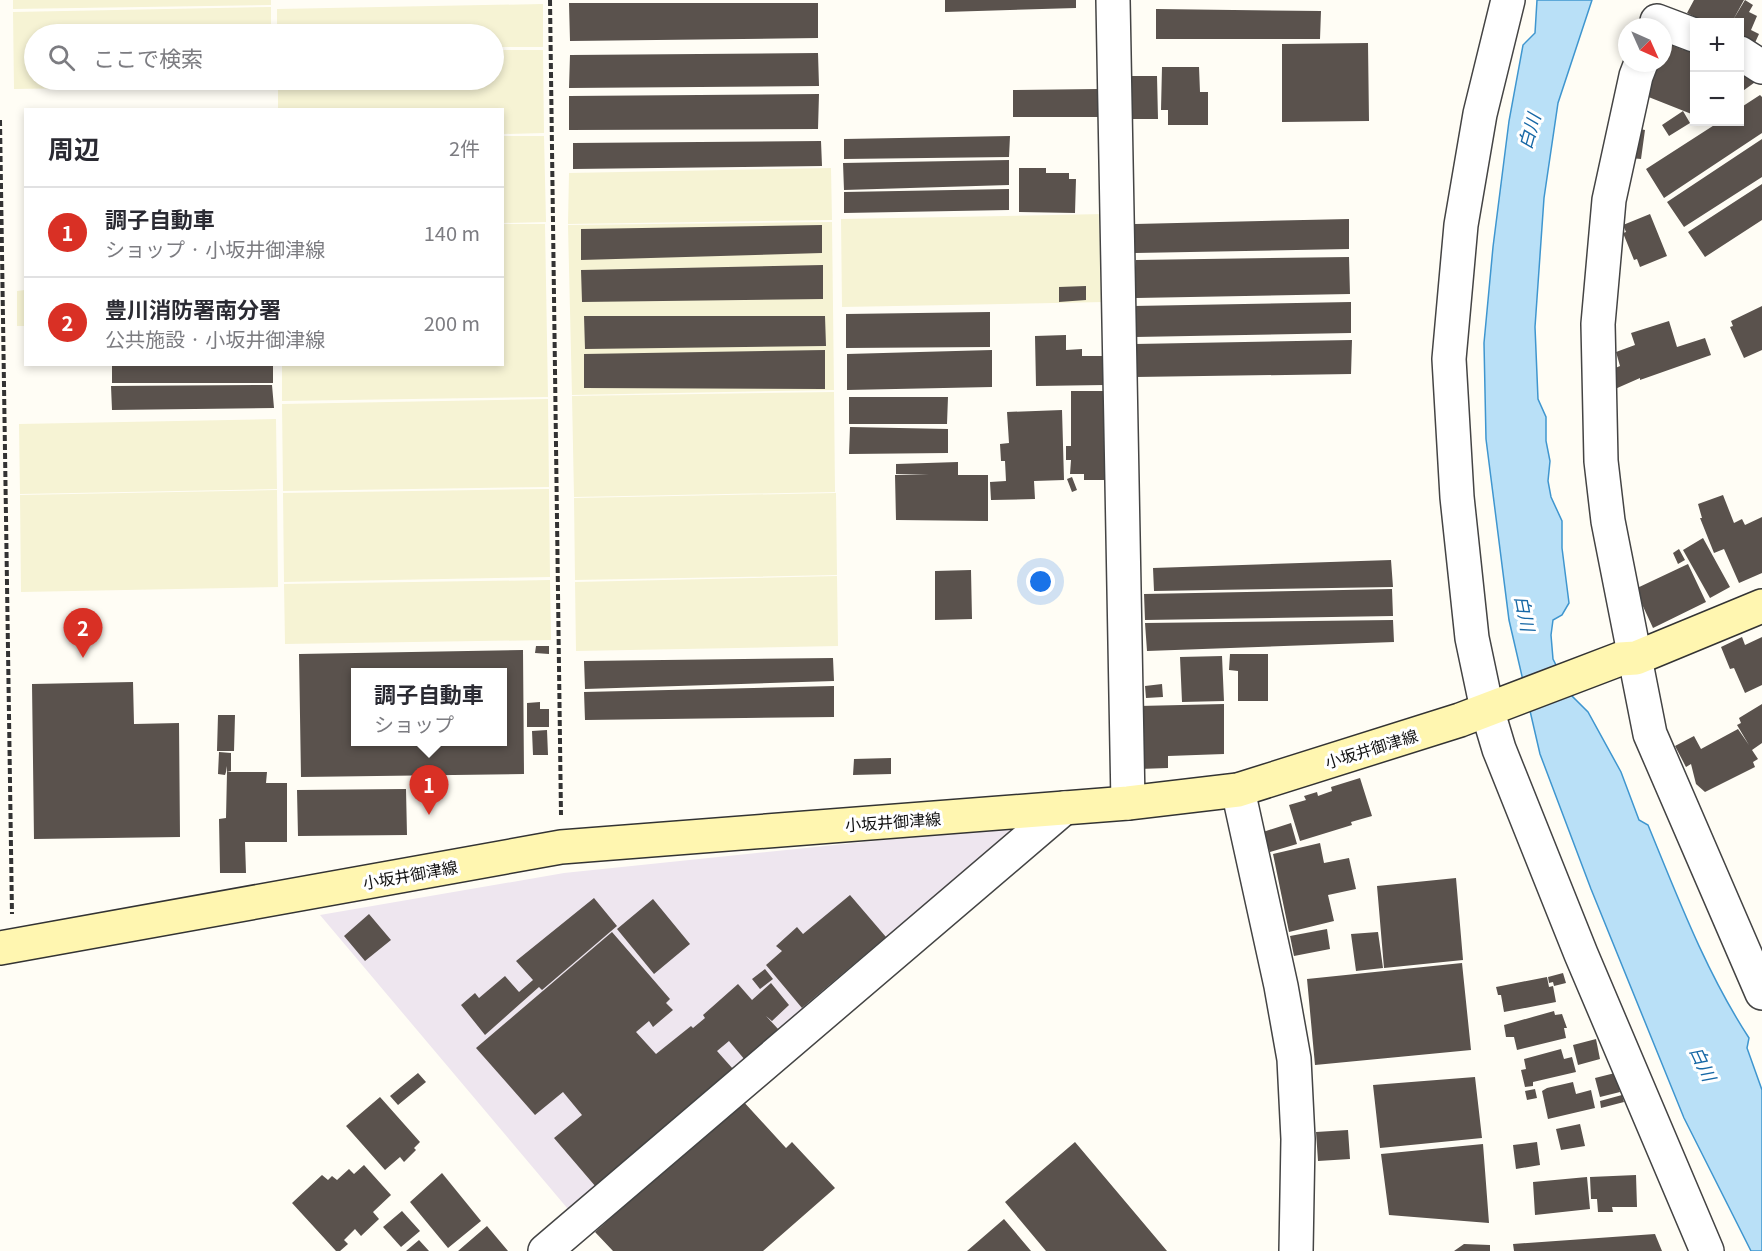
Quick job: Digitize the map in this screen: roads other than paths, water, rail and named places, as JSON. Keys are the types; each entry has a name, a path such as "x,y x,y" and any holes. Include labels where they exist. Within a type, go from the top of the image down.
{"main road":[{"name":"小坂井御津線","path":"6,946 561,847 1128,803 1238,790 1461,720 1762,606"}],"street":[{"path":"1113,0 1128,803"},
{"path":"1508,0 1480,114 1461,225 1449,359 1458,509 1472,638 1496,706 1499,749 1581,954 1707,1251"},
{"path":"1659,16 1690,32"},
{"path":"1744,56 1762,67"},
{"path":"1638,72 1609,200 1598,324 1601,461 1608,521 1628,658 1650,734 1762,993"},
{"path":"1238,790 1281,986 1294,1059 1298,1139 1296,1251"},
{"path":"545,1251 1064,808"}],"water":[{"name":"白川","path":"1537,0 1592,0 1558,103 1544,198 1535,327 1538,399 1546,417 1546,441 1550,461 1548,481 1551,497 1562,521 1562,548 1569,603 1562,615 1553,620 1551,635 1553,659 1571,695 1588,712 1621,772 1639,820 1648,825 1706,961 1749,1038 1747,1048 1762,1090 1762,1251 1751,1251 1684,1118 1591,889 1540,754 1509,620 1486,439 1484,343 1509,121 1523,45 1535,33"}],"place":[{"name":"豊川消防署南分署","path":"83,658"},
{"name":"調子自動車","path":"429,815"}]}
